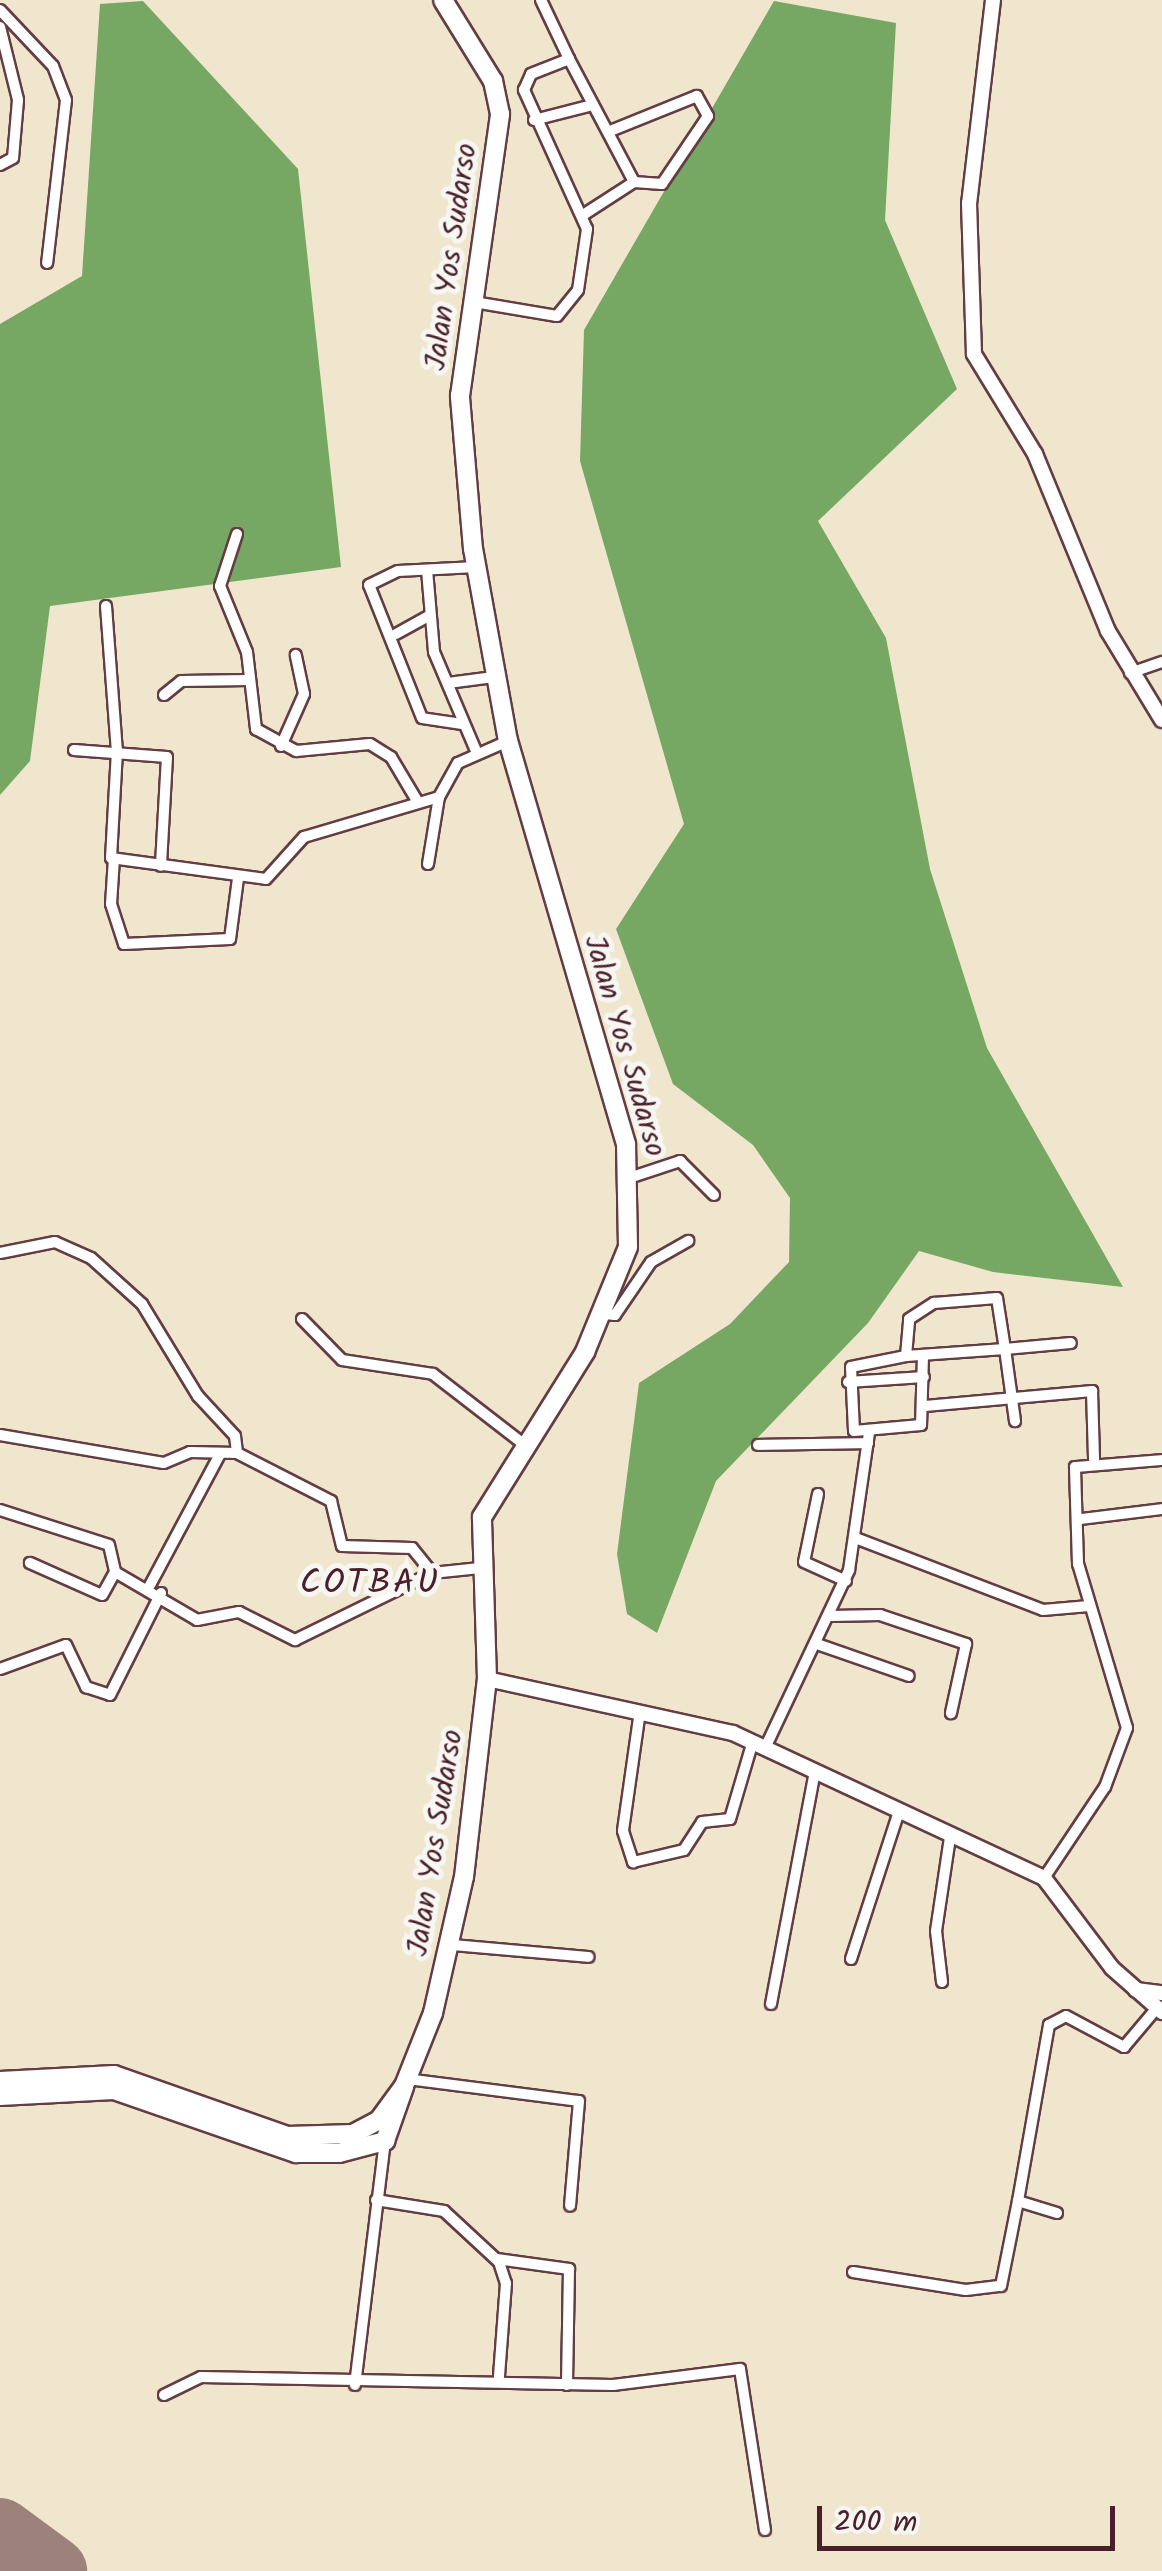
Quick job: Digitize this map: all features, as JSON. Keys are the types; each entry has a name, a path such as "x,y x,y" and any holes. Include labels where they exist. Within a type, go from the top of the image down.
{"highway":[{"name":"Jalan Yos Sudarso","path":"385,2142 452,1945 487,1679 480,1568 482,1517 521,1442 605,1314 628,1247 632,1177 508,742 476,567 460,396 500,114 493,81 443,0"},
{"name":"Jalan Yos Sudarso","path":"0,2081 114,2075 261,2130 323,2137 366,2130 405,2083"},
{"path":"0,2096 114,2090 296,2153 385,2142"}],"street":[{"path":"541,0 634,182"},
{"path":"994,0 969,203 972,350 1043,469 1130,672 1162,720"},
{"path":"0,10 52,66 66,100 46,264"},
{"path":"0,27 18,100 13,158 0,165"},
{"path":"474,302 565,312 586,254 583,215 525,108 527,78 569,59"},
{"path":"583,215 634,182 662,184 708,123 702,99 608,132"},
{"path":"534,120 593,105"},
{"path":"500,114 525,108"},
{"path":"237,534 220,586 249,680 252,720 281,746 370,744 391,757 416,799"},
{"path":"462,724 422,718 396,634 370,582 427,570 476,567"},
{"path":"427,570 429,614 448,684 476,751"},
{"path":"106,606 117,751 111,904 124,944 230,939 238,878"},
{"path":"396,634 429,614"},
{"path":"281,746 304,694 296,655"},
{"path":"1130,672 1162,662"},
{"path":"448,684 494,677"},
{"path":"164,695 181,681 249,680"},
{"path":"428,864 439,797 476,751 508,742"},
{"path":"74,750 168,758 161,866"},
{"path":"114,858 238,878 273,877 304,837 416,799 439,797"},
{"path":"632,1177 680,1161 714,1195"},
{"path":"605,1314 616,1315 651,1262 688,1241"},
{"path":"0,1254 55,1242 112,1274 235,1436 236,1453"},
{"path":"906,1356 909,1319 923,1306 997,1298 1015,1420"},
{"path":"302,1319 342,1360 432,1374 521,1442"},
{"path":"869,1438 852,1428 848,1382 854,1364 1071,1342"},
{"path":"758,1444 869,1438 921,1425 923,1355"},
{"path":"848,1382 924,1377"},
{"path":"924,1406 1095,1392 1094,1460"},
{"path":"0,1434 164,1463 236,1453 332,1501 342,1546 412,1548 432,1573"},
{"path":"640,1712 623,1831 634,1862 684,1850 702,1822 730,1818 759,1744 818,1644 846,1582 858,1539 869,1438"},
{"path":"149,1587 220,1454"},
{"path":"1044,1878 1104,1787 1127,1728 1078,1564 1081,1518 1075,1467 1094,1460 1162,1460"},
{"path":"818,1494 804,1562 846,1582"},
{"path":"1081,1518 1162,1509"},
{"path":"0,1510 108,1544 115,1572 102,1595 30,1563"},
{"path":"858,1539 1043,1610 1090,1606"},
{"path":"115,1572 161,1593 197,1620 239,1612 295,1640 432,1573 480,1568"},
{"path":"0,1669 66,1646 86,1687 110,1695 161,1593"},
{"path":"830,1616 880,1614 966,1644 951,1712"},
{"path":"818,1644 910,1676"},
{"path":"487,1679 640,1712 759,1744 814,1776 1044,1878 1135,1990 1160,2004 1124,2047 1066,2016 1052,2019 1002,2286 852,2272"},
{"path":"772,2004 814,1776"},
{"path":"850,1958 898,1814"},
{"path":"942,1982 936,1931 950,1836"},
{"path":"452,1945 588,1957"},
{"path":"405,2083 580,2101 570,2206"},
{"path":"356,2385 385,2142"},
{"path":"376,2200 444,2211 497,2259 506,2282 499,2377"},
{"path":"1018,2201 1057,2212"},
{"path":"497,2259 569,2269 567,2385"},
{"path":"164,2396 201,2377 356,2385 499,2377 567,2385 740,2368 765,2530"}],"green space":[{"path":"143,1 298,169 341,567 50,606 30,761 0,795 0,324 82,276 100,4"},
{"path":"774,1 896,23 885,220 957,389 818,521 886,638 930,869 987,1048 1123,1287 993,1272 919,1251 868,1323 716,1481 657,1633 627,1614 617,1554 639,1383 730,1324 789,1262 790,1198 753,1145 673,1084 616,929 684,824 580,461 584,330"}],"runway":[{"path":"0,2532 53,2571"}],"district":[{"name":"COTBAU","path":"370,1584"}]}
